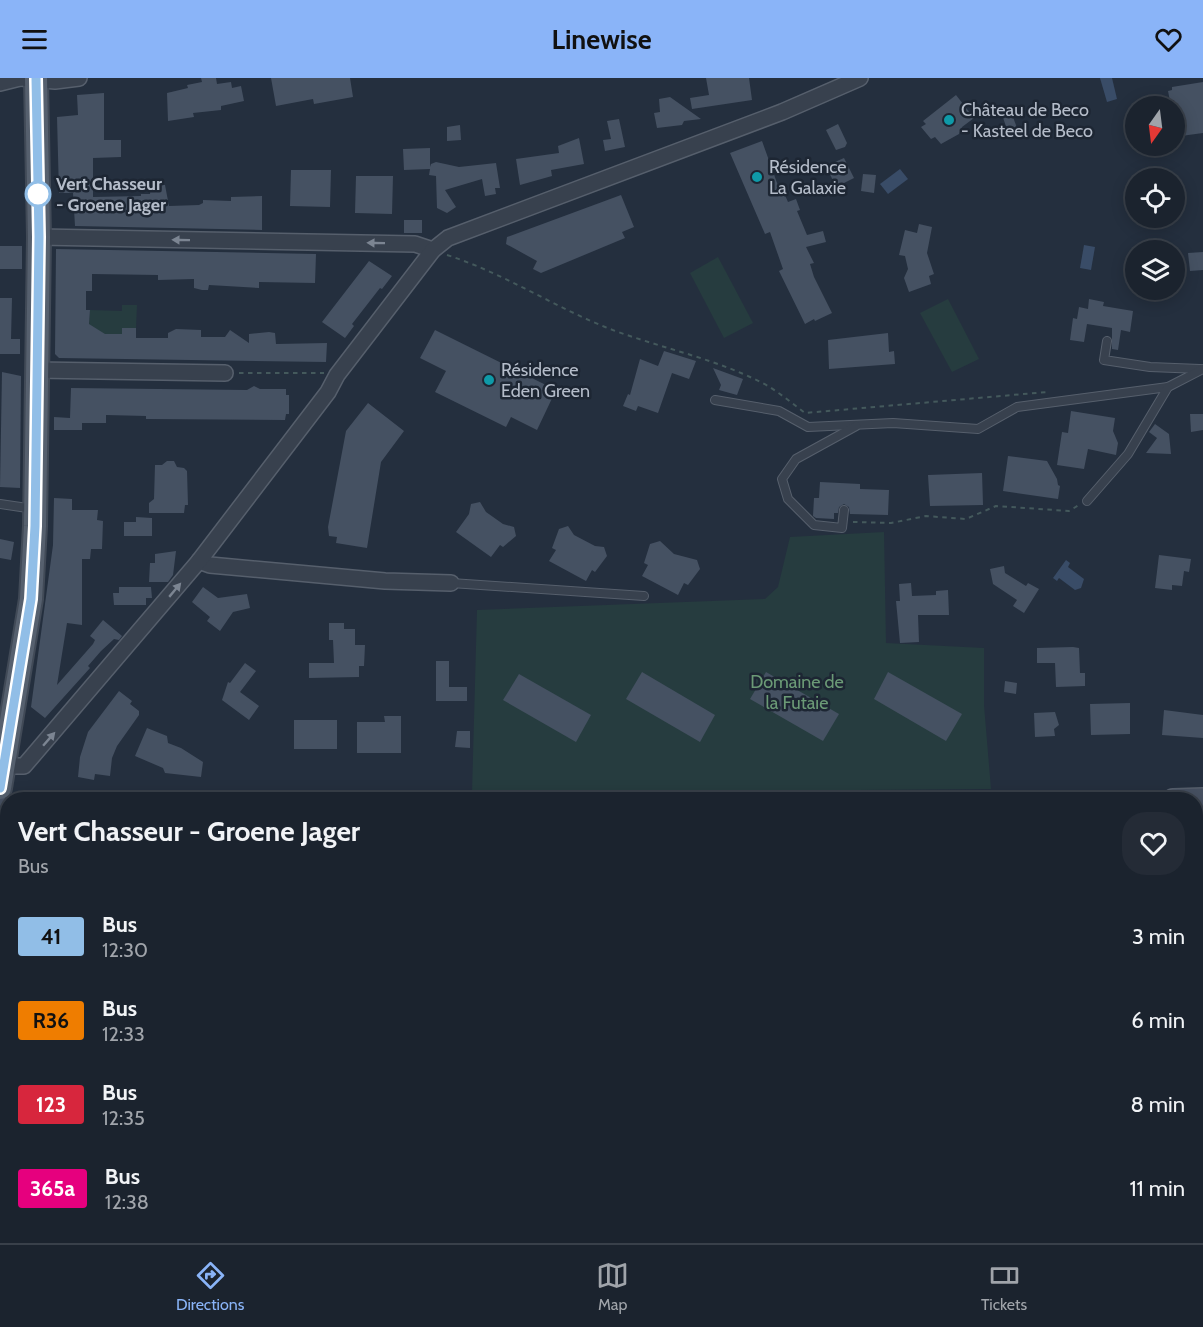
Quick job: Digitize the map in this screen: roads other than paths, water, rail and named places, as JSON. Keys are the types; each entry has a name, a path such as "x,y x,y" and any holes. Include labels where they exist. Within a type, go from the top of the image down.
{"main road":[{"path":"0,788 31,599 36,509 39,237 29,78"}],"street":[{"path":"0,82 29,78 55,81 79,78"},
{"path":"3,766 18,768 34,757 199,561 433,250 448,238 782,112 860,78"},
{"path":"39,237 415,244 433,250"},
{"path":"36,369 225,373"},
{"path":"199,561 210,565 385,581 451,583"}],"lane":[{"path":"1107,341 1104,360 1160,368 1203,369"},
{"path":"715,400 779,411 808,427 893,423 978,429 1017,407 1168,387 1203,369"},
{"path":"1087,501 1128,454 1168,387"},
{"path":"844,510 842,528 814,525 788,499 782,479 796,459 860,424"},
{"path":"0,504 36,509"},
{"path":"451,583 644,597"}],"water":[{"path":"1100,78 1112,78 1117,99 1107,102"},
{"path":"900,169 908,179 888,194 880,184"},
{"path":"1084,245 1095,247 1091,270 1080,268"},
{"path":"1066,560 1070,563 1068,567 1084,579 1081,588 1075,590 1059,578 1057,581 1053,578"}],"place":[{"name":"Château de Beco - Kasteel de Beco","path":"949,120"},
{"name":"Résidence La Galaxie","path":"757,177"},
{"name":"Vert Chasseur - Groene Jager","path":"38,194"},
{"name":"Résidence Eden Green","path":"489,380"}],"park label":[{"name":"Domaine de la Futaie","path":"797,692"}]}
